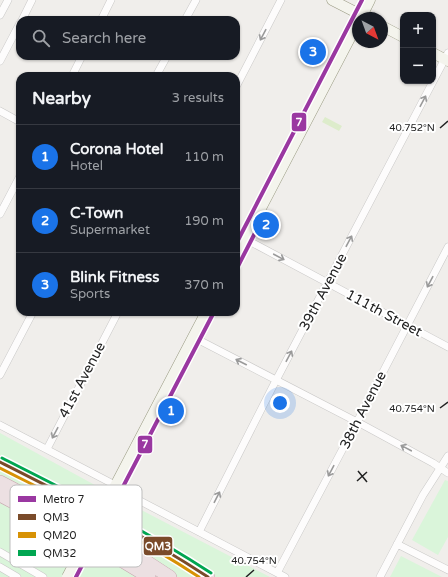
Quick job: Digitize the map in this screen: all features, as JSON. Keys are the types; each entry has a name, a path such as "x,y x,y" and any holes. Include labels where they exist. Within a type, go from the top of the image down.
{"highway":[{"path":"0,462 44,485"},
{"path":"0,482 10,487"},
{"path":"0,495 10,500"},
{"path":"142,537 207,577"},
{"path":"142,559 170,577"},
{"path":"128,567 141,577"},
{"path":"132,567 149,577"}],"main road":[{"path":"332,0 352,13"},
{"path":"365,12 370,0"},
{"path":"388,29 400,35"},
{"path":"240,236 352,37"},
{"path":"436,54 447,58"},
{"path":"115,485 204,316"},
{"path":"67,577 72,567"}],"street":[{"path":"0,16 8,0"},
{"path":"24,16 32,0"},
{"path":"103,16 111,0"},
{"path":"187,16 196,0"},
{"path":"240,78 281,0"},
{"path":"0,61 16,31"},
{"name":"39th Avenue","path":"199,532 276,380 447,58"},
{"path":"74,72 80,60"},
{"path":"158,72 165,60"},
{"path":"0,112 16,120"},
{"path":"0,214 16,184"},
{"name":"111th Street","path":"240,236 448,347"},
{"name":"38th Avenue","path":"277,573 448,247"},
{"path":"0,375 31,316"},
{"name":"41st Avenue","path":"47,449 116,316"},
{"path":"193,337 357,422 440,467 448,473"},
{"path":"0,425 115,485"},
{"path":"380,577 422,495 448,456"},
{"path":"142,502 285,577"},
{"path":"397,544 448,570"},
{"path":"1,556 10,560"},
{"path":"0,567 17,577"},
{"path":"23,567 43,577"}],"green space":[{"path":"325,117 342,126 339,131 322,122"},
{"path":"0,433 95,485 10,485 10,567 142,567 142,510 270,577 0,577"},
{"path":"445,480 448,481 448,537 438,555 412,540"},
{"path":"401,556 442,577 390,577"}],"metro line":[{"name":"7","path":"240,236 362,0"},
{"name":"7","path":"240,262 256,231"},
{"name":"7","path":"124,485 212,316"},
{"name":"7","path":"76,577 81,567"}],"transit line":[{"name":"QM32","path":"2,458 55,485"},
{"name":"QM3","path":"0,462 44,485"},
{"name":"QM20","path":"0,468 34,485"},
{"name":"QM32","path":"142,532 211,573"},
{"name":"QM3","path":"142,537 208,577"},
{"name":"QM20","path":"142,542 199,577"}],"place":[{"name":"Blink Fitness","path":"313,52"},
{"name":"C-Town","path":"266,225"},
{"name":"Corona Hotel","path":"171,411"}]}
